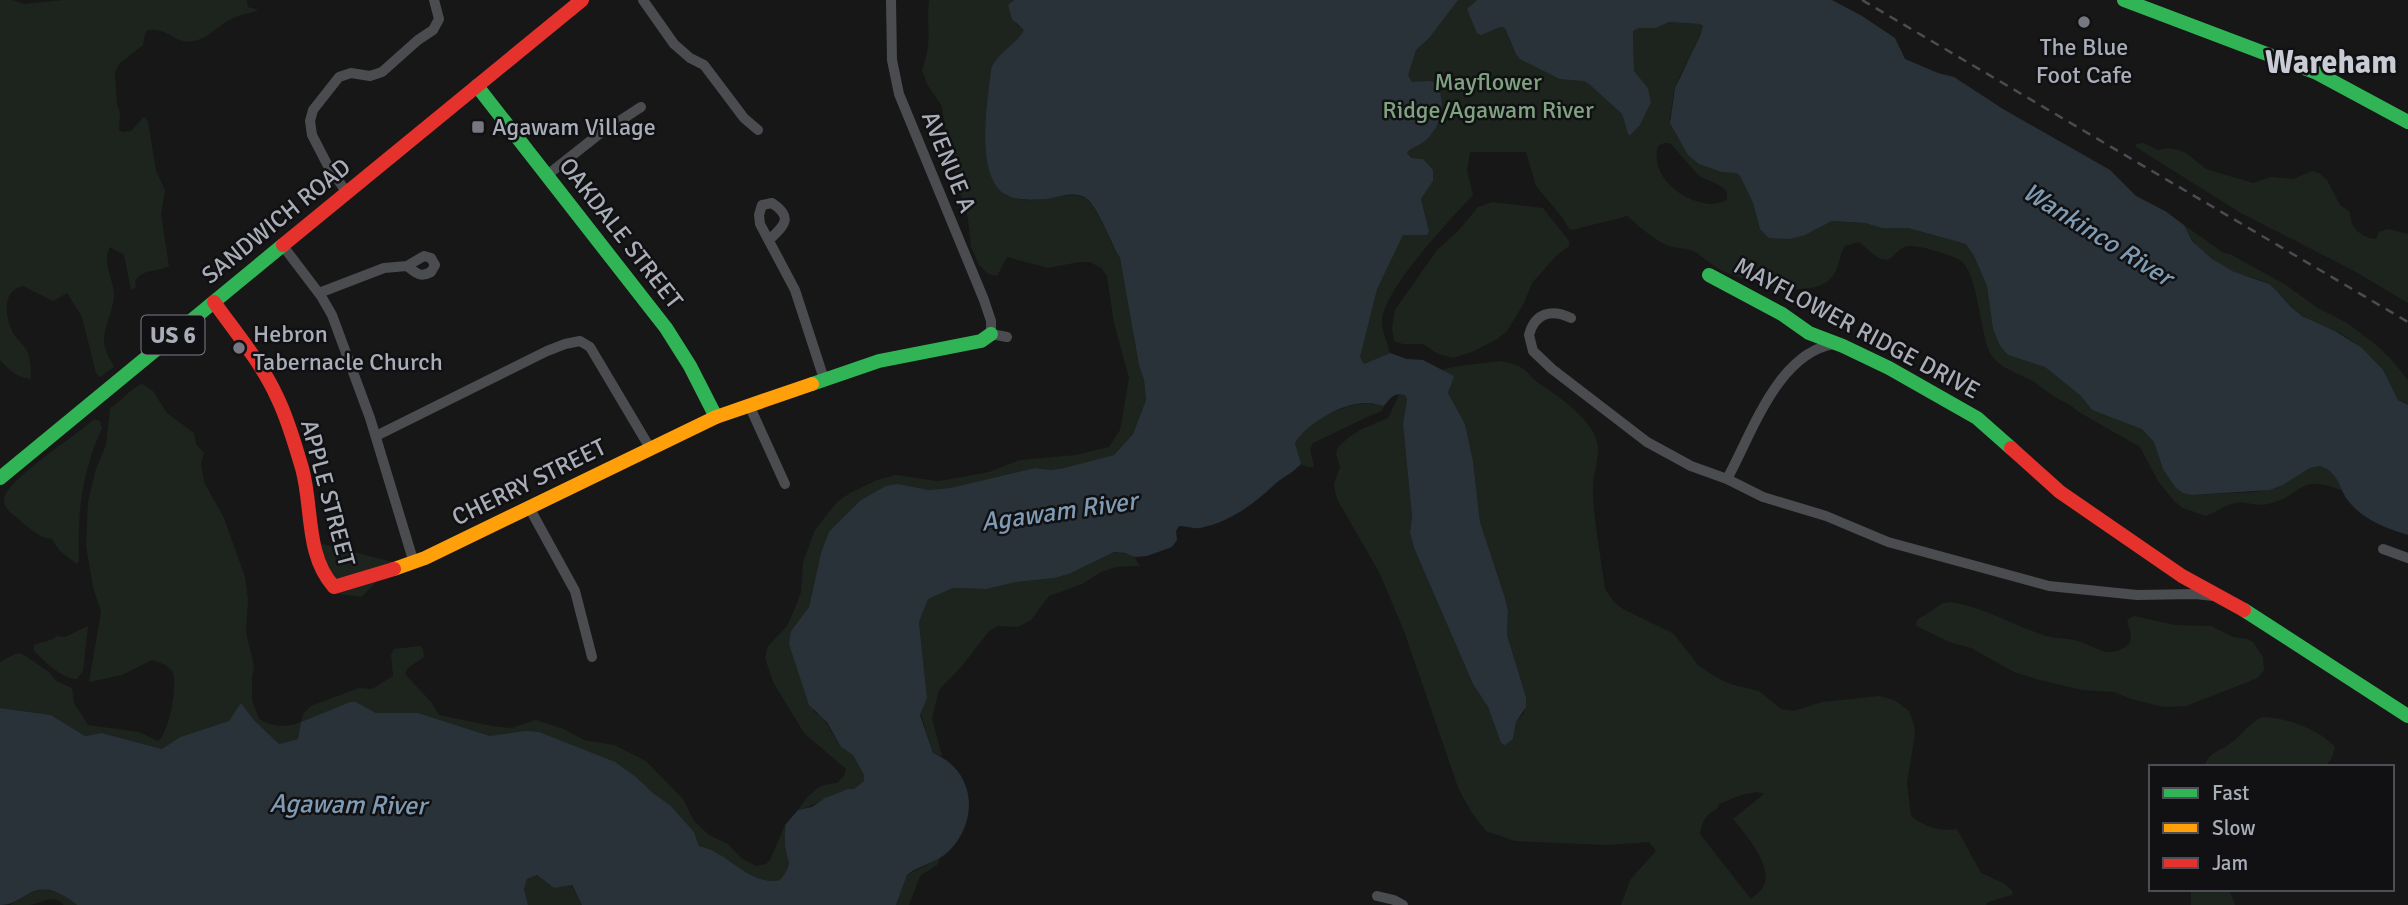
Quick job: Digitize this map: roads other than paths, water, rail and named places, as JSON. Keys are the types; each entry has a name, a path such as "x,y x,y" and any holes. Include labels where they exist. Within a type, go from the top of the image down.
{"street":[{"path":"347,193 312,135 310,121 313,110 339,77 351,73 366,76 379,74 433,30 439,19 434,0"},
{"name":"SANDWICH ROAD","path":"0,478 582,0"},
{"path":"643,0 674,44 690,58 704,65 744,118 758,130"},
{"name":"AVENUE A","path":"891,0 892,60 897,86 984,300 991,334"},
{"path":"2124,0 2317,73 2408,122"},
{"name":"OAKDALE STREET","path":"477,86 666,328 687,359 716,417"},
{"path":"546,176 598,135 641,107"},
{"path":"770,239 795,290 824,379"},
{"path":"283,246 319,293 332,315 376,436 414,563"},
{"path":"319,293 384,268 407,266"},
{"name":"MAYFLOWER RIDGE DRIVE","path":"1709,275 1782,314 1809,333 1889,368 1977,418 2060,492 2182,576 2246,611 2408,716"},
{"name":"APPLE STREET","path":"214,302 258,362 278,398 303,471 314,545 327,580 334,587 340,587 414,563"},
{"name":"MAYFLOWER RIDGE DRIVE","path":"1571,318 1555,312 1536,321 1530,331 1530,346 1647,442 1691,466 1727,479 1763,497 1826,516 1888,542 2049,586 2137,595 2196,594 2219,597"},
{"path":"991,334 1007,337"},
{"name":"CHERRY STREET","path":"414,563 716,417 879,361 981,341 991,334"},
{"path":"376,436 556,347 580,341 590,347 650,448"},
{"path":"1727,479 1762,409 1776,388 1807,356 1822,347 1834,344"},
{"path":"749,405 785,484"},
{"path":"530,509 575,591 592,657"},
{"path":"2383,549 2408,558"},
{"path":"1377,896 1403,905"}],"water":[{"name":"Agawam River","path":"1014,0 1458,0 1429,38 1416,50 1408,75 1412,82 1436,83 1441,98 1441,113 1436,128 1426,140 1407,153 1412,158 1423,159 1433,170 1433,181 1421,199 1429,231 1427,235 1403,235 1377,289 1360,357 1364,364 1390,353 1407,359 1423,360 1454,376 1448,393 1465,424 1473,461 1480,522 1505,598 1508,611 1507,635 1526,697 1526,707 1516,722 1513,739 1505,745 1501,743 1488,707 1473,684 1414,548 1410,532 1412,516 1403,424 1407,399 1405,395 1398,394 1390,398 1384,406 1369,403 1348,406 1317,421 1295,443 1301,464 1298,467 1231,517 1200,528 1179,526 1176,531 1177,540 1172,547 1147,556 1135,557 1114,552 1069,574 1054,578 1016,582 987,589 953,588 928,599 919,622 927,698 920,715 933,753 958,771 965,783 969,811 959,839 949,851 907,875 896,905 582,905 572,885 554,888 537,875 527,879 524,889 528,905 77,905 59,893 40,890 0,905 0,708 51,715 85,736 102,733 162,749 180,737 229,721 241,703 279,744 298,739 301,722 350,702 356,702 376,713 418,713 490,736 525,731 539,732 615,762 671,806 694,832 699,846 715,852 762,880 780,880 789,864 785,849 785,825 798,810 812,807 825,798 848,789 854,789 864,781 864,775 853,755 841,747 827,722 809,705 789,644 791,631 809,607 821,553 829,532 861,500 886,486 898,484 929,490 950,488 1035,468 1064,468 1114,455 1133,434 1146,400 1120,258 1091,202 1076,195 1034,200 1007,196 994,183 989,169 985,135 991,69 1024,30 1012,19 1008,5"},
{"name":"Wankinco River","path":"1477,0 1832,0 1862,16 1895,38 1905,59 1954,77 2003,109 2110,170 2136,196 2165,211 2184,225 2192,241 2212,259 2232,271 2269,284 2302,316 2335,331 2362,348 2383,370 2398,400 2408,405 2408,535 2385,527 2362,514 2346,498 2331,472 2320,466 2310,468 2270,490 2192,495 2183,493 2176,488 2163,469 2154,442 2142,429 2092,410 2081,396 2045,367 2008,355 2000,346 1993,329 1987,286 1966,244 1908,228 1882,228 1865,223 1832,221 1805,235 1790,239 1769,238 1760,229 1753,203 1740,176 1699,164 1688,155 1670,123 1675,88 1700,36 1703,26 1700,24 1669,22 1656,28 1639,28 1633,31 1634,71 1648,88 1651,102 1640,125 1630,135 1622,114 1589,84 1584,81 1560,79 1520,59 1505,28 1481,35 1477,33 1467,9"}],"railway":[{"path":"1862,0 2408,322"}],"place":[{"name":"The Blue Foot Cafe","path":"2084,22"},
{"name":"Agawam Village","path":"478,127"},
{"name":"Hebron Tabernacle Church","path":"239,348"}],"district":[{"name":"Wareham","path":"2331,62"}],"park label":[{"name":"Mayflower Ridge/Agawam River","path":"1488,96"}]}
